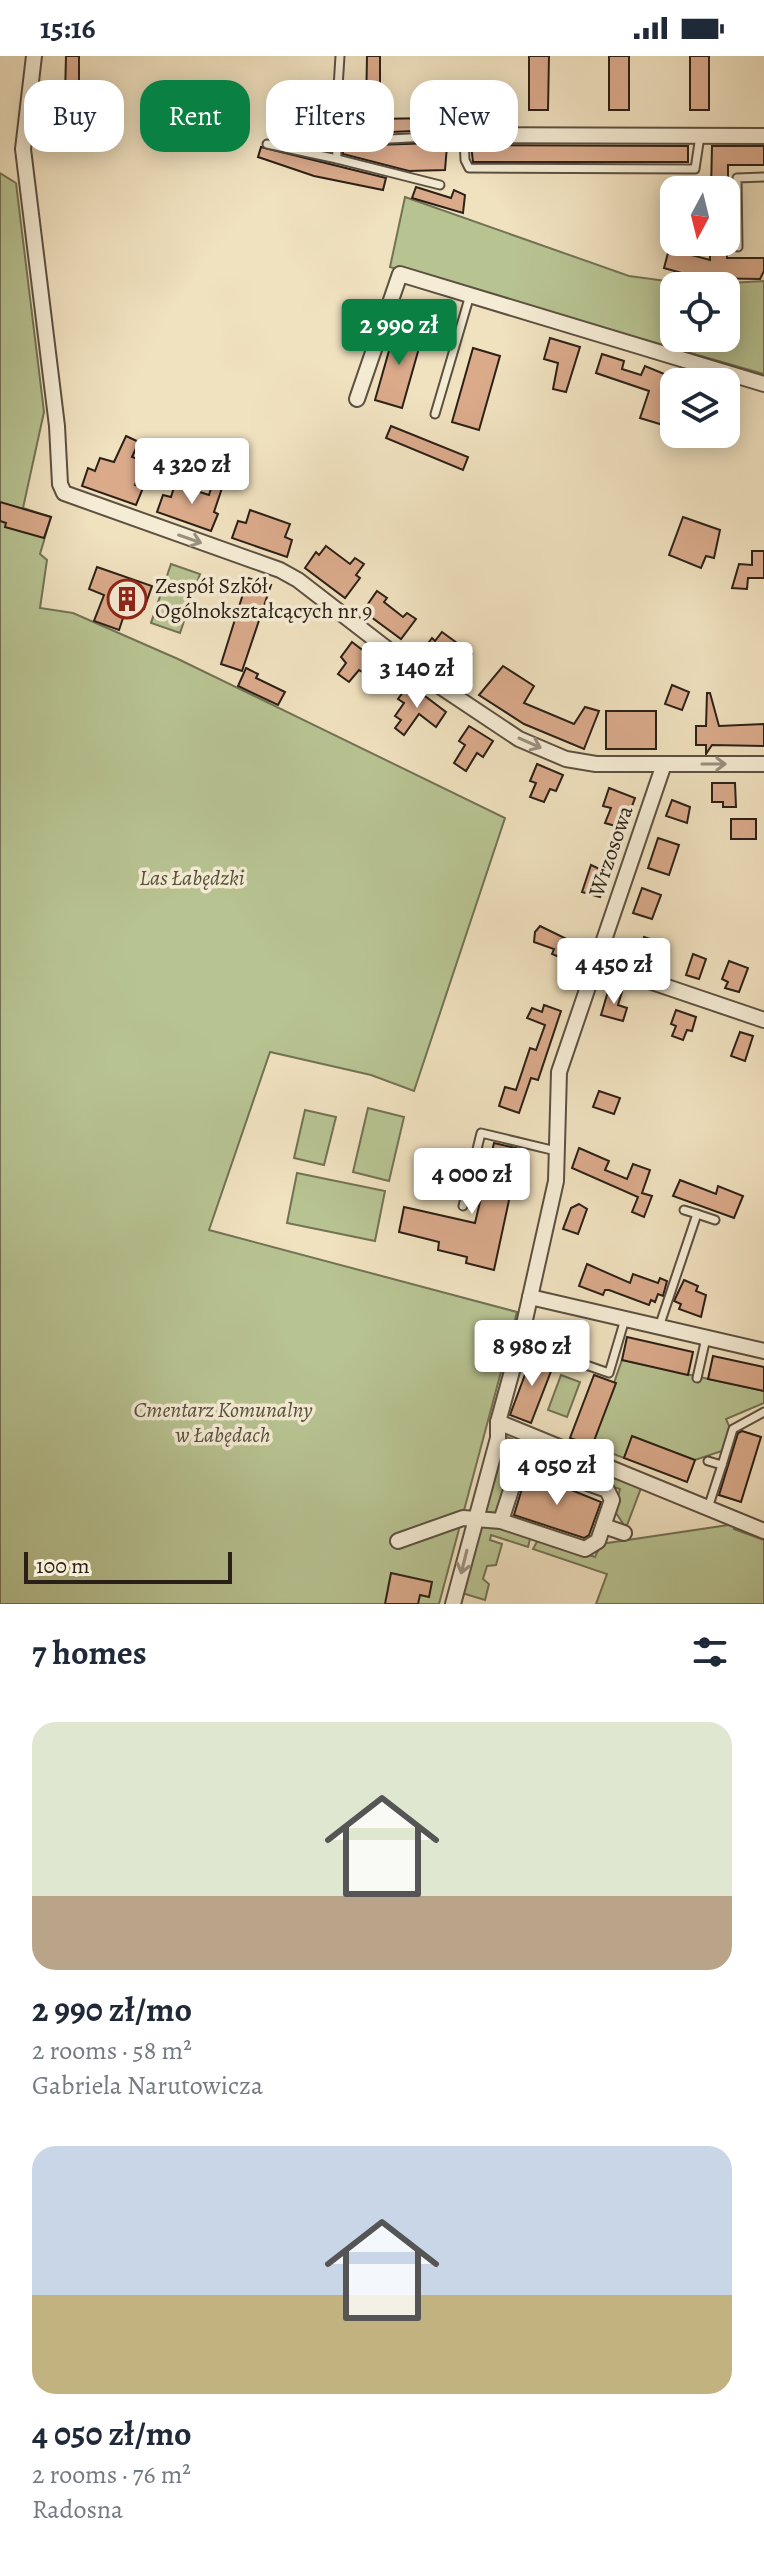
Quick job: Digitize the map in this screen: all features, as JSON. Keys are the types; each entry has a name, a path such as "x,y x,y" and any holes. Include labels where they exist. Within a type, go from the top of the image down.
{"street":[{"path":"34,56 23,149 57,426 60,484 64,493 280,570 298,580 408,665 519,739 566,759 596,764 764,764"},
{"path":"518,135 764,136"},
{"path":"357,399 400,274 764,384"},
{"name":"Wrzosowa","path":"453,1604 497,1442 498,1422 520,1342 556,1181 559,1072 664,764"},
{"path":"596,963 764,1020"},
{"path":"530,1297 764,1351"},
{"path":"498,1422 764,1531"},
{"path":"398,1541 463,1518 501,1521 585,1549 598,1541 612,1500 607,1490 521,1459 501,1521"},
{"path":"604,1526 624,1533"}],"lane":[{"path":"338,80 340,56"},
{"path":"465,152 469,168 695,169 700,136"},
{"path":"304,152 440,185"},
{"path":"337,152 337,159"},
{"path":"740,178 764,177"},
{"path":"435,414 470,295"},
{"path":"463,1206 481,1133 556,1151"},
{"path":"684,1210 715,1220"},
{"path":"659,1327 697,1214"},
{"path":"520,1342 609,1373 625,1319"},
{"path":"697,1378 706,1338"},
{"path":"708,1508 733,1429 764,1412"},
{"path":"708,1461 722,1465"}],"green space":[{"path":"0,173 16,183 44,412 23,508 51,517 40,554 47,560 40,608 73,613 178,659 505,818 414,1091 371,1075 270,1052 209,1230 517,1312 439,1604 0,1604"},
{"path":"405,197 629,276 660,280 660,344 390,267"},
{"path":"764,281 764,374 687,352 740,352 740,282"},
{"path":"171,564 200,574 180,633 151,623"},
{"path":"368,1108 404,1117 389,1181 353,1172"},
{"path":"305,1110 336,1117 324,1165 294,1158"},
{"path":"297,1173 385,1191 375,1241 287,1223"},
{"path":"622,1360 764,1391 764,1403 726,1419 730,1428 722,1451 695,1460 633,1437 624,1458 592,1446"},
{"path":"561,1375 580,1382 567,1417 548,1410"},
{"path":"504,1436 641,1488 626,1528 614,1510 620,1489 517,1452 496,1514 484,1514"},
{"path":"481,1524 531,1535 528,1547 491,1535 490,1540 502,1544 496,1565 487,1566 483,1579 489,1584 485,1600 462,1593"},
{"path":"735,1524 734,1529 764,1540 764,1604 596,1604 607,1574 533,1549 539,1538 595,1557 601,1544"}],"building":[{"path":"66,56 79,56 79,80 65,80"},
{"path":"367,56 380,56 380,80 367,80"},
{"path":"529,56 549,56 548,110 529,110"},
{"path":"609,56 629,56 629,110 609,110"},
{"path":"690,56 709,56 709,110 690,110"},
{"path":"410,118 410,131 394,132 394,119"},
{"path":"394,144 410,144 410,152 446,152 445,170 409,171 343,154 394,152"},
{"path":"518,145 688,146 688,162 473,162 472,152 518,152"},
{"path":"712,146 764,146 764,165 728,165 728,176 711,176"},
{"path":"261,147 266,148 266,152 281,152 386,178 383,190 314,176 258,157"},
{"path":"416,187 451,198 454,190 465,195 463,213 412,198"},
{"path":"667,256 695,256 710,260 710,256 764,258 764,271 760,279 740,279 740,272 678,272 664,268"},
{"path":"396,326 423,334 402,408 375,400"},
{"path":"550,338 580,347 566,392 553,389 558,363 544,359"},
{"path":"473,348 500,356 479,430 452,422"},
{"path":"602,354 624,361 622,369 641,375 645,366 660,372 660,424 640,418 649,391 596,373"},
{"path":"391,426 468,457 463,470 386,438"},
{"path":"126,436 139,442 132,457 144,461 135,485 143,488 136,505 82,486 88,468 95,471 100,458 114,462"},
{"path":"175,484 209,495 212,485 222,488 214,512 218,514 211,531 157,512 163,495 171,497"},
{"path":"0,502 51,517 44,538 5,527 6,523 0,521"},
{"path":"250,510 290,524 285,537 292,540 287,557 232,538 238,521 246,523"},
{"path":"683,517 720,530 714,558 706,556 701,568 669,555"},
{"path":"326,546 350,564 355,558 364,564 356,575 360,578 345,598 305,568 316,552 319,555"},
{"path":"752,551 764,551 764,578 748,578 747,589 732,588 739,564 752,565"},
{"name":"Zespół Szkół Ogólnokształcących nr 9","path":"97,567 152,586 144,609 128,603 119,630 94,621 104,595 89,589"},
{"path":"248,578 271,585 242,671 221,664"},
{"path":"377,591 387,598 384,602 403,617 407,613 416,619 401,639 363,611"},
{"path":"442,632 472,654 465,663 469,666 459,681 421,653 432,638 435,641"},
{"path":"352,642 374,659 364,673 359,670 349,682 338,674 346,663 341,657"},
{"path":"503,666 534,686 524,703 574,724 585,707 599,711 584,749 524,724 479,695"},
{"path":"246,668 258,674 256,678 285,692 278,705 238,686"},
{"path":"409,684 446,712 436,727 419,714 404,735 395,728 401,720 395,716 404,703 398,699"},
{"path":"672,685 689,692 682,710 665,704"},
{"path":"707,693 710,693 719,726 764,724 764,746 712,745 706,754 706,745 696,745 696,726 706,726"},
{"path":"606,711 656,711 656,749 606,749"},
{"path":"469,726 493,741 483,757 477,753 466,771 454,763 465,745 459,741"},
{"path":"537,764 563,775 556,791 550,789 544,802 530,797 536,783 530,781"},
{"path":"712,783 735,783 736,807 723,807 723,802 712,802"},
{"path":"609,788 635,798 629,814 624,813 619,827 605,823 611,808 603,806"},
{"path":"672,800 690,807 687,823 666,816"},
{"path":"731,819 756,819 756,839 731,839"},
{"path":"658,838 679,845 669,875 648,868"},
{"path":"591,865 608,873 600,897 582,892"},
{"path":"642,888 661,895 652,919 633,913"},
{"path":"540,926 583,947 576,969 560,963 562,958 552,954 554,949 534,942 535,932"},
{"path":"644,937 662,943 655,964 641,959"},
{"path":"693,954 706,959 699,979 686,975"},
{"path":"729,961 748,968 739,992 725,988 728,982 722,979"},
{"path":"609,988 622,992 618,1005 627,1008 623,1021 601,1015"},
{"path":"544,1005 561,1011 538,1080 531,1078 519,1113 499,1106 505,1087 516,1090 530,1048 536,1050 545,1025 527,1018 532,1008 542,1012"},
{"path":"676,1010 696,1017 692,1031 687,1030 683,1040 672,1036 676,1026 671,1024"},
{"path":"740,1032 753,1036 745,1061 731,1056"},
{"path":"599,1091 620,1098 614,1114 593,1107"},
{"path":"494,1143 520,1149 494,1270 466,1263 467,1257 438,1250 439,1242 399,1232 404,1207 475,1223"},
{"path":"579,1148 609,1161 605,1170 627,1179 633,1164 650,1170 642,1193 652,1196 644,1217 632,1212 638,1197 572,1168"},
{"path":"680,1180 716,1194 718,1186 743,1196 734,1218 673,1196"},
{"path":"579,1204 587,1209 578,1234 563,1229 571,1208"},
{"path":"587,1264 630,1283 633,1274 658,1283 660,1278 667,1281 663,1296 658,1294 655,1302 651,1300 649,1305 609,1290 605,1290 603,1295 579,1286"},
{"path":"684,1280 698,1286 696,1291 706,1295 701,1317 679,1309 681,1304 674,1301"},
{"path":"627,1337 693,1352 688,1375 622,1360"},
{"path":"533,1353 555,1361 531,1423 510,1415"},
{"path":"713,1356 764,1367 764,1391 708,1379"},
{"path":"594,1375 616,1383 592,1446 570,1438"},
{"path":"742,1431 761,1437 741,1502 719,1495 738,1433"},
{"path":"632,1436 695,1460 687,1482 624,1458"},
{"path":"527,1472 601,1502 589,1535 584,1538 514,1515"},
{"path":"391,1573 432,1582 429,1597 420,1595 418,1604 385,1604"}],"place":[{"name":"Zespół Szkół Ogólnokształcących nr 9","path":"127,599"}],"park label":[{"name":"Las Łabędzki","path":"192,878"},
{"name":"Cmentarz Komunalny w Łabędach","path":"223,1422"}]}
